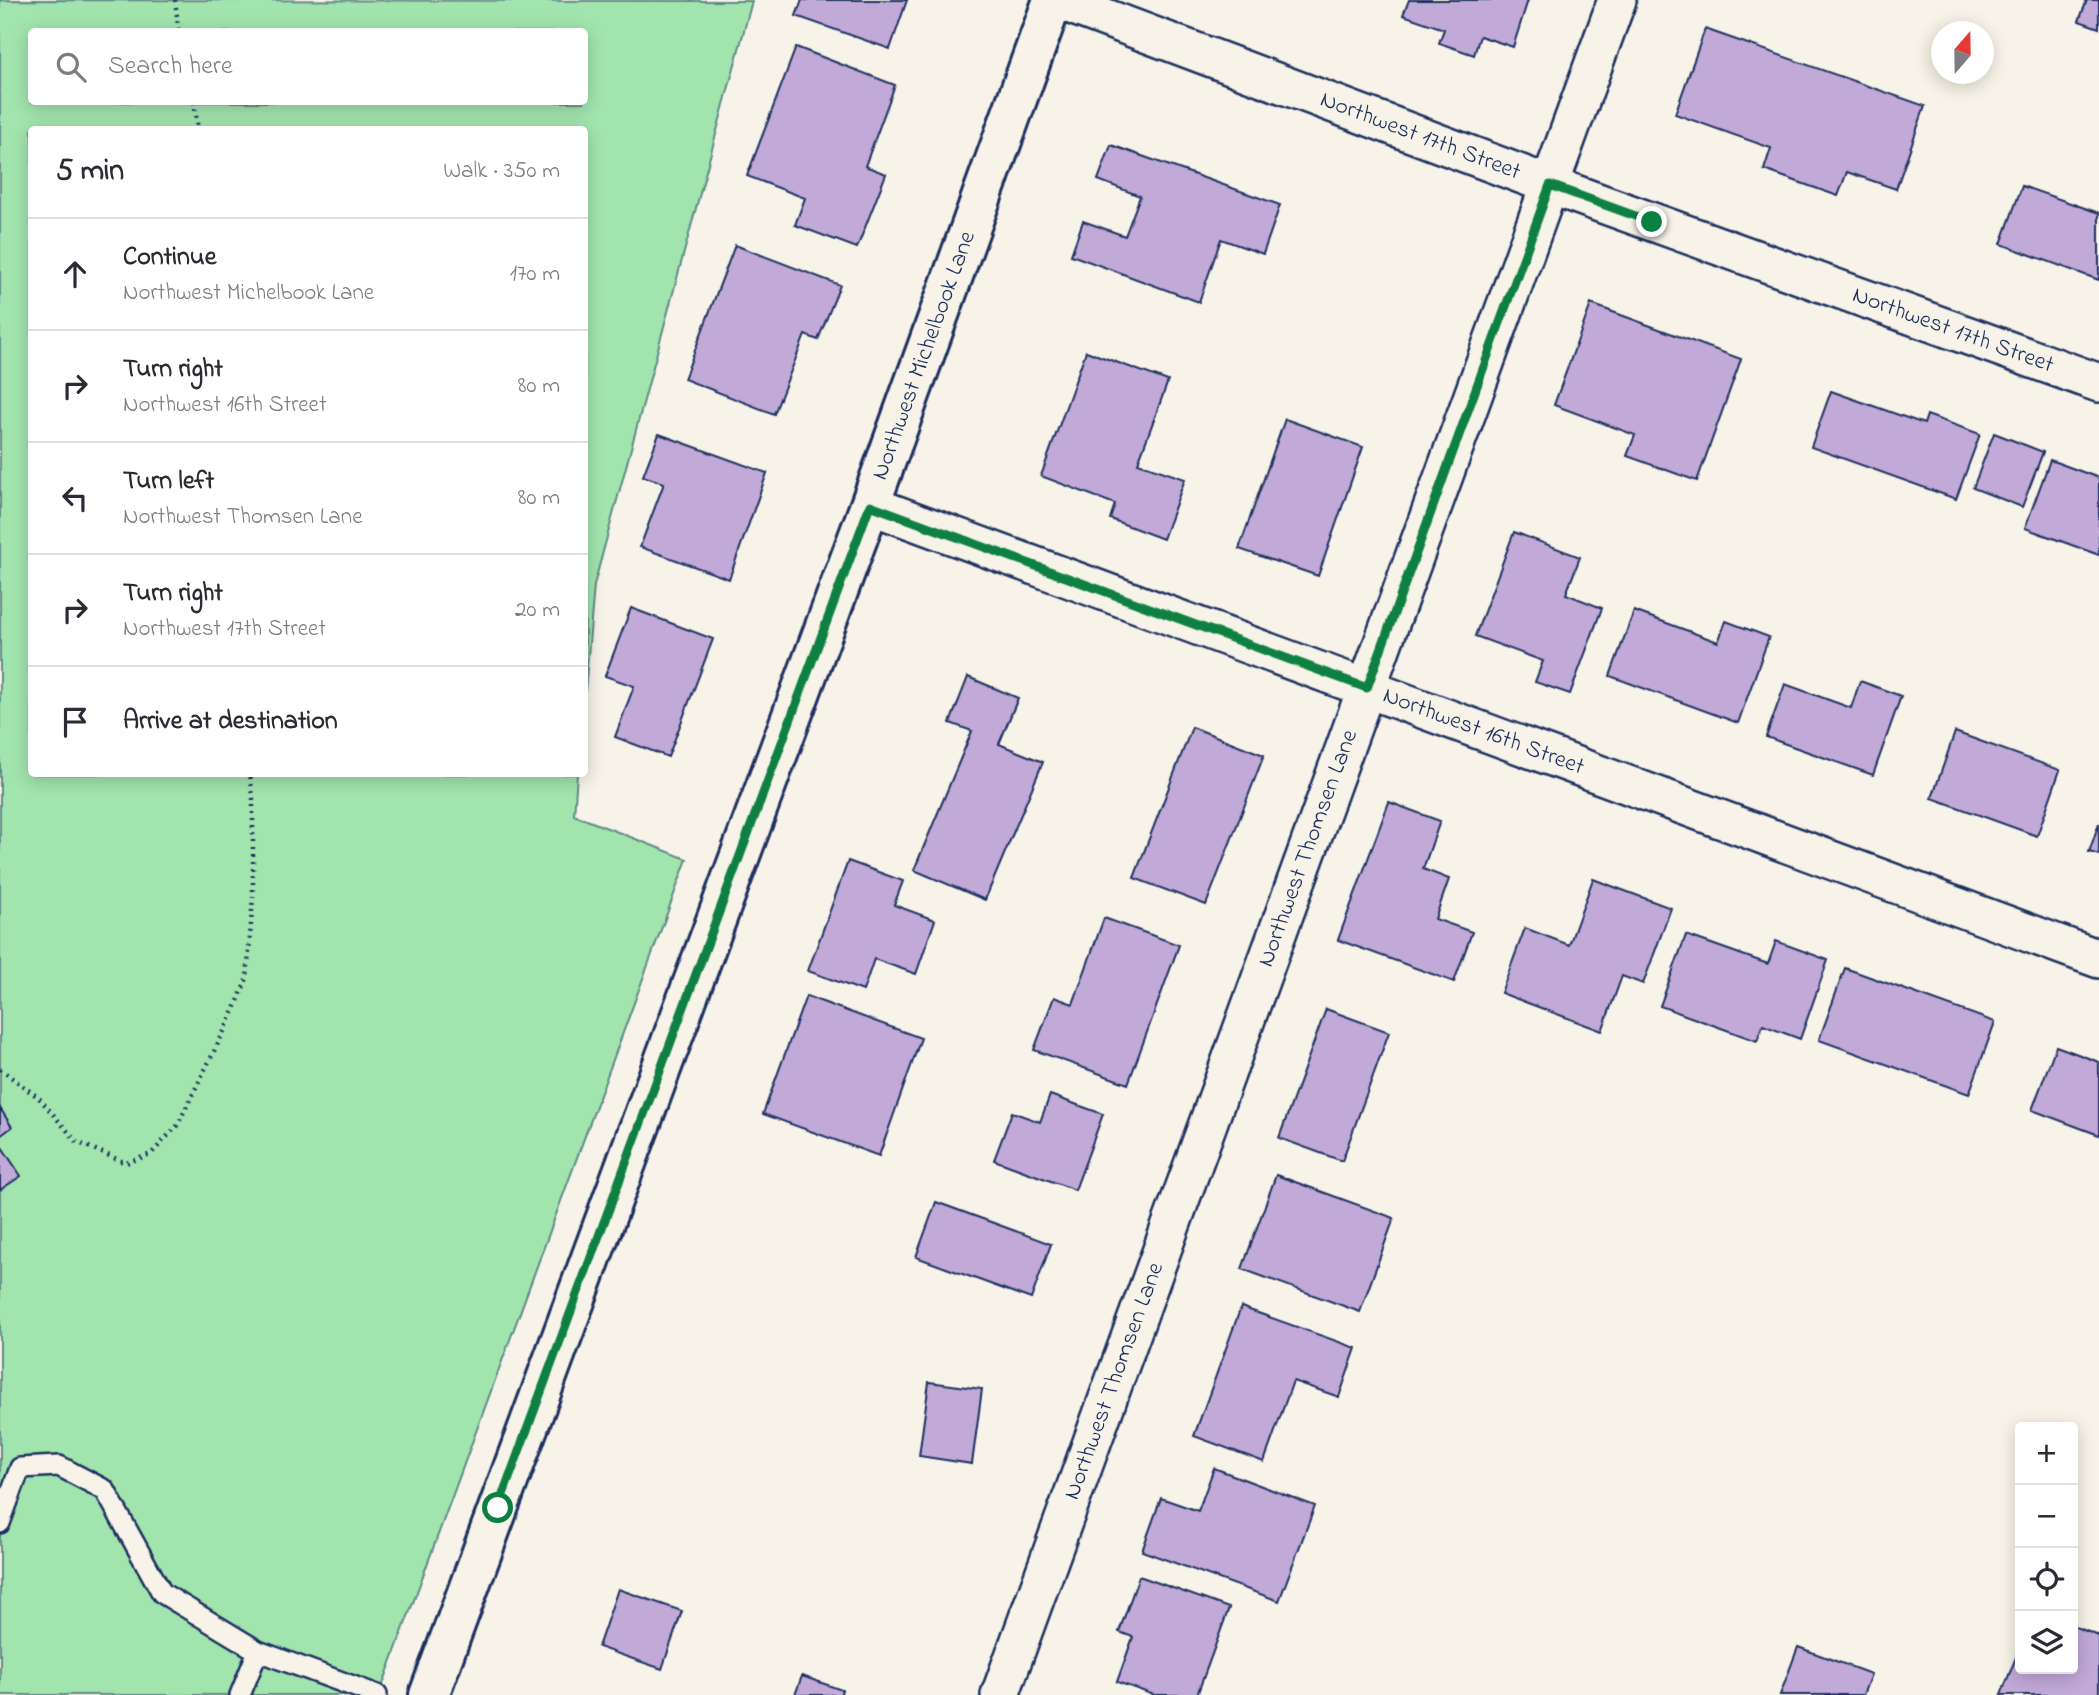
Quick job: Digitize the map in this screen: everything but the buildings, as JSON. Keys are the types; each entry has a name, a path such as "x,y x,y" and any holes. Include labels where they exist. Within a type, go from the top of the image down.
{"street":[{"name":"Northwest Michelbook Lane","path":"437,1693 1053,0"},
{"name":"Northwest 17th Street","path":"1058,0 1550,185 2099,383"},
{"name":"Northwest Thomsen Lane","path":"1000,1695 1618,0"},
{"name":"Northwest 16th Street","path":"870,505 2099,959"}],"lane":[{"path":"0,1523 20,1468 59,1465 105,1490 162,1592 261,1651 377,1695"},
{"path":"240,1695 261,1651"}],"path":[{"path":"175,0 178,28"},
{"path":"194,105 197,126"},
{"path":"0,1069 39,1098 77,1142 126,1163 151,1154 177,1126 235,1009 247,978 253,896 253,798 250,777"}],"green space":[{"path":"0,0 752,1 594,585 588,656 588,126 28,126 28,777 577,777 574,815 687,859 379,1695 0,1695"}],"route":[{"path":"498,1508 870,505 1367,688 1550,185 1652,222"}]}
